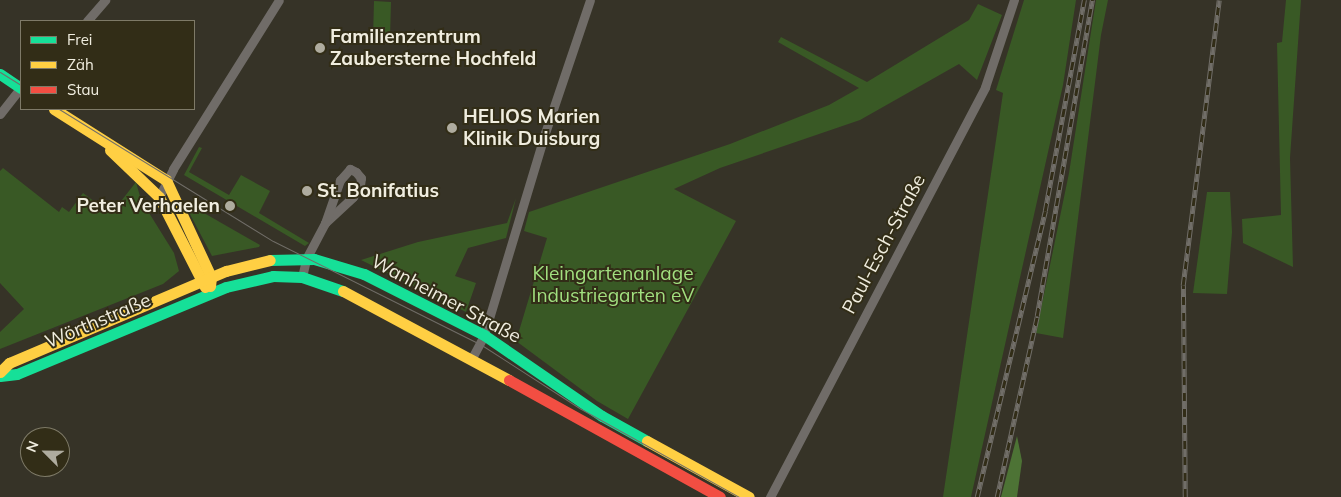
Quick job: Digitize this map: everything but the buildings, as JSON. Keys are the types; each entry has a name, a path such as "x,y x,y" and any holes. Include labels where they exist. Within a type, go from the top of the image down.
{"street":[{"path":"88,20 105,0"},
{"path":"159,198 166,180 279,0"},
{"path":"472,358 484,335 542,140 590,0"},
{"name":"Paul-Esch-Straße","path":"770,497 985,87 1014,0"},
{"path":"0,74 20,87"},
{"path":"0,114 20,89"},
{"path":"56,110 166,180 211,277 210,293"},
{"path":"100,139 159,198 200,281 210,293"},
{"path":"117,158 161,184 166,180"},
{"path":"302,277 306,259 325,223 340,180 350,169 356,172 361,178 360,185 325,223"},
{"name":"Wanheimer Straße","path":"200,281 264,260 306,259 343,266 364,274 484,335 602,416 749,497"},
{"path":"210,293 249,280 302,277 350,294 472,358 720,497"},
{"name":"Wörthstraße","path":"0,372 9,363 200,281"},
{"name":"Wörthstraße","path":"0,376 17,374 210,293"}],"green space":[{"path":"1024,0 1076,0 1063,85 971,497 943,497 1003,93 996,90"},
{"path":"1096,0 1108,0 1101,35 1063,338 1036,333 1069,173"},
{"path":"1286,0 1301,0 1290,158 1293,267 1243,243 1242,219 1281,215 1277,43 1282,42"},
{"path":"374,1 391,2 390,38 373,38"},
{"name":"Kleingartenanlage Industriegarten eV","path":"978,4 1002,15 977,80 959,64 860,120 720,168 674,189 736,221 628,419 597,401 516,341 547,238 524,231 529,212 730,144 829,105 859,88 778,42 781,37 867,82 969,20"},
{"path":"199,147 202,148 189,172 229,195 241,175 270,191 259,213 309,243 305,246 184,175"},
{"path":"3,168 59,212 62,207 69,212 83,193 111,214 136,182 141,200 174,253 179,271 163,284 0,349 0,332 24,309 0,283 0,171"},
{"path":"1207,192 1230,192 1232,232 1227,294 1193,293"},
{"path":"516,198 506,238 468,248 455,276 476,283 466,312 361,260 418,242 507,223"},
{"path":"183,201 260,245 259,247 212,256"},
{"path":"1017,436 1022,461 1017,497 1001,497"}],"tram line":[{"path":"0,72 20,84"},
{"path":"61,110 273,241 480,344 581,409 739,497"}],"railway":[{"path":"977,497 1045,211 1084,0"},
{"path":"997,497 1037,316 1092,0"},
{"path":"1185,497 1183,285 1219,0"}],"traffic: fast":[{"path":"0,74 20,87"},
{"path":"270,260 314,259 364,274 484,335 602,416 647,441"},
{"path":"0,376 17,374 226,287 273,276 302,277 343,291"}],"traffic: slow":[{"path":"56,110 166,180 211,277 210,286"},
{"path":"110,150 159,197 205,287"},
{"path":"0,372 9,363 226,271 270,260"},
{"path":"343,291 509,380"},
{"path":"647,441 749,497"}],"traffic: jam":[{"path":"509,380 720,497"}],"place":[{"name":"Familienzentrum Zaubersterne Hochfeld","path":"320,48"},
{"name":"HELIOS Marien Klinik Duisburg","path":"452,128"},
{"name":"St. Bonifatius","path":"307,191"},
{"name":"Peter Verhaelen","path":"230,206"}]}
